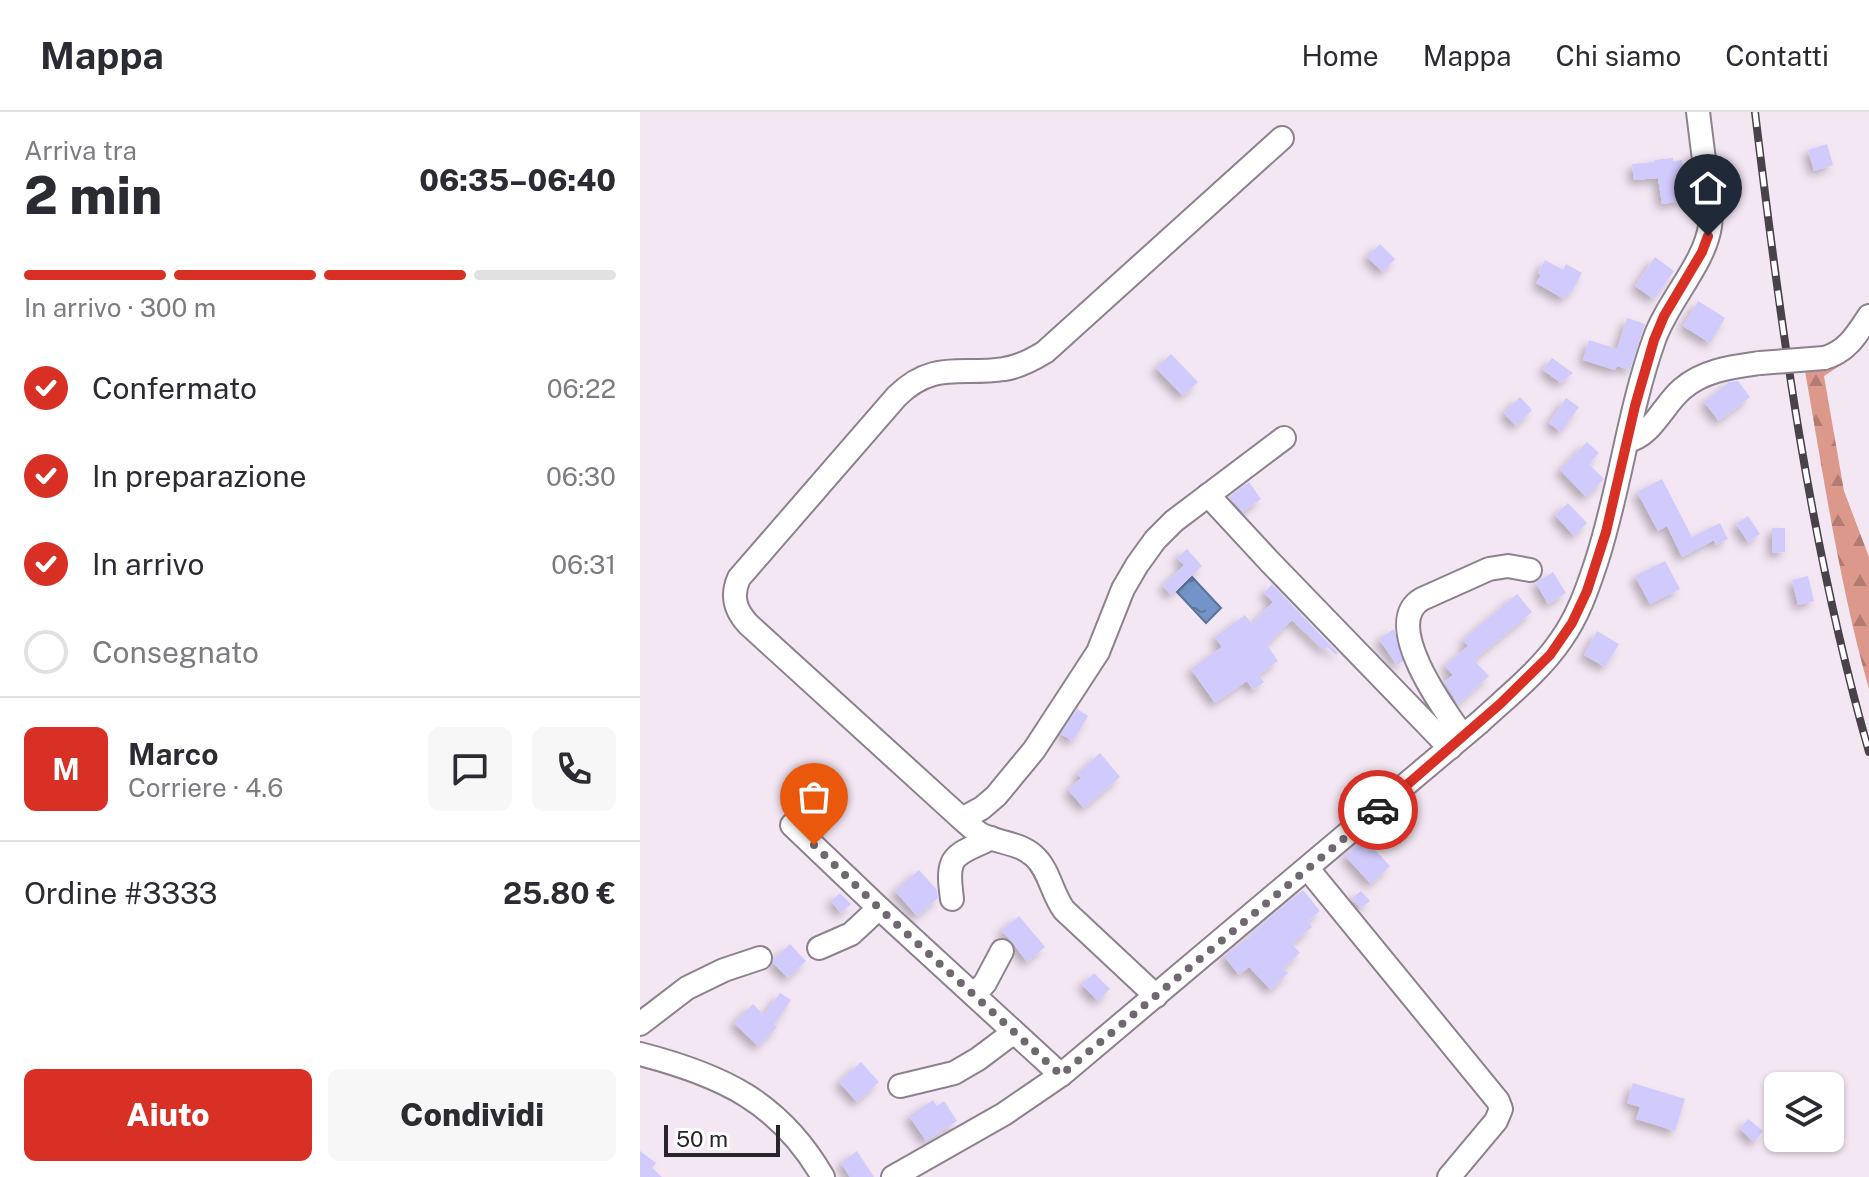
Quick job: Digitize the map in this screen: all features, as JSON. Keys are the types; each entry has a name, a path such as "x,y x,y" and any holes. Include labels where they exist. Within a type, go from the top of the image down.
{"street":[{"path":"893,1177 1004,1114 1061,1075 1457,742 1545,660 1559,643 1587,591 1604,539 1638,394 1657,332 1702,252 1710,229 1698,112"},
{"path":"1156,996 1064,910 1041,863 1034,856 1024,849 980,834 748,624 737,609 736,584 902,392 922,378 940,372 1009,368 1045,352 1282,138"},
{"path":"1627,441 1636,439 1646,431 1674,397 1694,381 1722,369 1824,358 1847,346 1869,316"},
{"path":"962,819 996,796 1030,756 1098,652 1118,599 1142,558 1168,526 1284,438"},
{"path":"1208,495 1270,562 1457,742"},
{"path":"1457,742 1421,669 1408,628 1412,605 1489,569 1502,566 1530,570"},
{"path":"792,825 1061,1075"},
{"path":"952,899 954,860 991,838"},
{"path":"1308,869 1500,1105 1496,1121 1449,1177"},
{"path":"819,948 851,934 879,908"},
{"path":"974,995 985,983 1002,951"},
{"path":"640,1024 687,988 724,970 760,958"},
{"path":"900,1086 954,1073 1014,1032"},
{"path":"640,1054 708,1075 747,1095 765,1108 792,1136 823,1177"}],"green space":[{"path":"1855,356 1824,376 1844,491 1869,557 1869,689 1840,568 1804,365"}],"water":[{"path":"1192,577 1221,608 1206,623 1177,592"}],"building":[{"path":"1827,144 1833,165 1814,171 1808,150"},
{"path":"1673,158 1673,161 1682,160 1689,188 1682,189 1683,201 1662,204 1658,178 1634,180 1632,164"},
{"path":"1380,244 1395,259 1383,272 1367,257"},
{"path":"1655,257 1674,271 1654,299 1635,286"},
{"path":"1545,260 1563,270 1566,264 1582,273 1564,299 1536,283"},
{"path":"1698,301 1725,318 1710,343 1683,326"},
{"path":"1627,318 1645,324 1630,370 1617,366 1615,370 1583,360 1589,340 1617,349"},
{"path":"1171,354 1198,382 1183,396 1156,368"},
{"path":"1552,358 1573,373 1561,383 1543,370"},
{"path":"1738,381 1750,397 1719,421 1704,402 1729,382"},
{"path":"1520,397 1532,410 1516,426 1504,413"},
{"path":"1566,398 1579,407 1561,432 1549,423"},
{"path":"1587,442 1599,453 1589,464 1604,479 1586,497 1560,470"},
{"path":"1662,479 1692,537 1720,523 1728,539 1716,545 1714,540 1682,557 1667,526 1658,531 1637,492"},
{"path":"1249,482 1261,499 1243,512 1229,497"},
{"path":"1568,503 1587,523 1574,536 1555,515"},
{"path":"1748,516 1760,534 1748,542 1736,524"},
{"path":"1772,528 1785,528 1785,552 1772,553"},
{"path":"1187,549 1202,566 1171,595 1163,586 1184,565 1177,558"},
{"path":"1665,561 1680,589 1650,604 1635,576"},
{"path":"1553,572 1566,593 1548,604 1536,583"},
{"path":"1808,576 1814,601 1798,605 1792,580"},
{"path":"1272,584 1338,653 1336,655 1327,647 1324,650 1292,620 1267,645 1278,661 1259,675 1264,682 1253,690 1247,681 1215,703 1191,669 1222,647 1215,637 1245,615 1252,624 1273,602 1264,593"},
{"path":"1517,594 1532,612 1474,660 1489,676 1458,704 1444,682 1453,675 1445,666 1468,646 1463,640"},
{"path":"1394,629 1403,661 1397,665 1379,639"},
{"path":"1597,631 1619,644 1605,667 1584,655"},
{"path":"1077,709 1088,716 1073,741 1061,734"},
{"path":"1100,753 1120,777 1084,808 1068,790 1081,778 1077,774"},
{"path":"1364,838 1390,866 1371,884 1345,856"},
{"path":"919,870 937,890 938,898 917,916 895,891"},
{"path":"1303,890 1320,911 1308,921 1312,927 1292,944 1300,953 1283,968 1288,973 1271,990 1249,967 1239,975 1224,956 1245,942"},
{"path":"1361,891 1370,901 1361,908 1352,898"},
{"path":"840,893 851,904 841,913 831,901"},
{"path":"1019,916 1045,947 1027,962 1001,931"},
{"path":"790,944 806,961 788,978 773,963"},
{"path":"1094,973 1110,989 1098,1001 1082,985"},
{"path":"780,993 791,1000 774,1025 777,1027 758,1046 734,1023 753,1004 764,1015"},
{"path":"861,1062 879,1082 857,1102 839,1082"},
{"path":"1633,1083 1685,1099 1675,1131 1636,1119 1640,1107 1627,1103"},
{"path":"933,1100 937,1106 944,1101 957,1121 926,1141 909,1116"},
{"path":"1748,1119 1763,1131 1754,1142 1740,1129"},
{"path":"640,1151 656,1163 652,1168 662,1177 640,1177"},
{"path":"857,1151 874,1177 850,1177 841,1163"}],"railway":[{"path":"1755,112 1775,274 1813,514 1869,752"}],"way so far":[{"path":"814,845 1061,1075 1378,810"}],"route":[{"path":"1378,810 1500,704 1550,655 1572,623 1587,591 1606,532 1635,406 1654,340 1708,236"}]}
